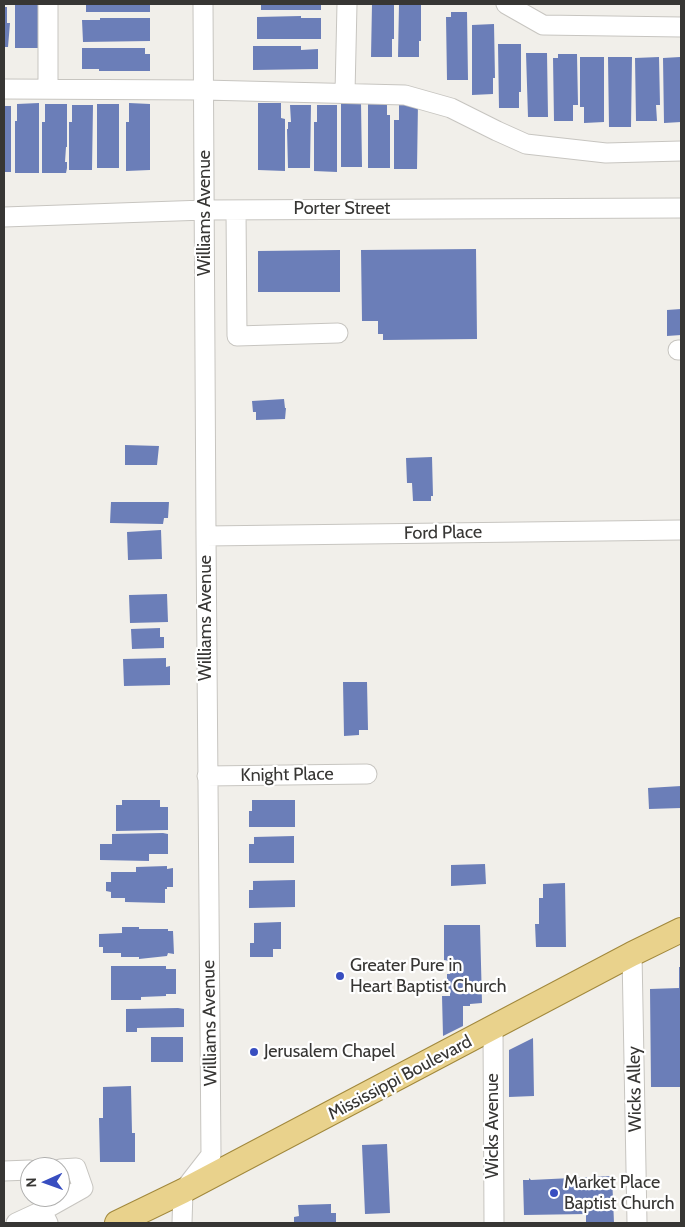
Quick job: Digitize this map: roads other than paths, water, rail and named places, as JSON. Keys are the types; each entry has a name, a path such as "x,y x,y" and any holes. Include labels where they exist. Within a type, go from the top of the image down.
{"main road":[{"name":"Mississippi Boulevard","path":"117,1223 183,1191 681,930"}],"street":[{"path":"48,4 48,88"},
{"name":"Williams Avenue","path":"183,1191 211,1155 203,4"},
{"path":"345,93 347,4"},
{"path":"506,4 543,25 681,27"},
{"path":"4,89 204,90 405,95 429,100 451,108 526,144 606,153 681,151"},
{"name":"Porter Street","path":"4,217 205,210 681,208"},
{"path":"236,210 237,336 338,333"},
{"path":"205,286 236,285"},
{"name":"Ford Place","path":"206,536 681,530"},
{"name":"Knight Place","path":"207,776 367,774"},
{"name":"Wicks Alley","path":"632,954 637,1223"},
{"name":"Wicks Avenue","path":"492,1029 494,1223"},
{"path":"70,1168 76,1168 83,1188 70,1198"},
{"path":"4,1171 20,1170"},
{"path":"182,1223 183,1191"},
{"path":"16,1223 45,1217 58,1207"}],"place":[{"name":"Greater Pure in Heart Baptist Church","path":"340,976"},
{"name":"Jerusalem Chapel","path":"254,1052"},
{"name":"Market Place Baptist Church","path":"554,1193"}]}
